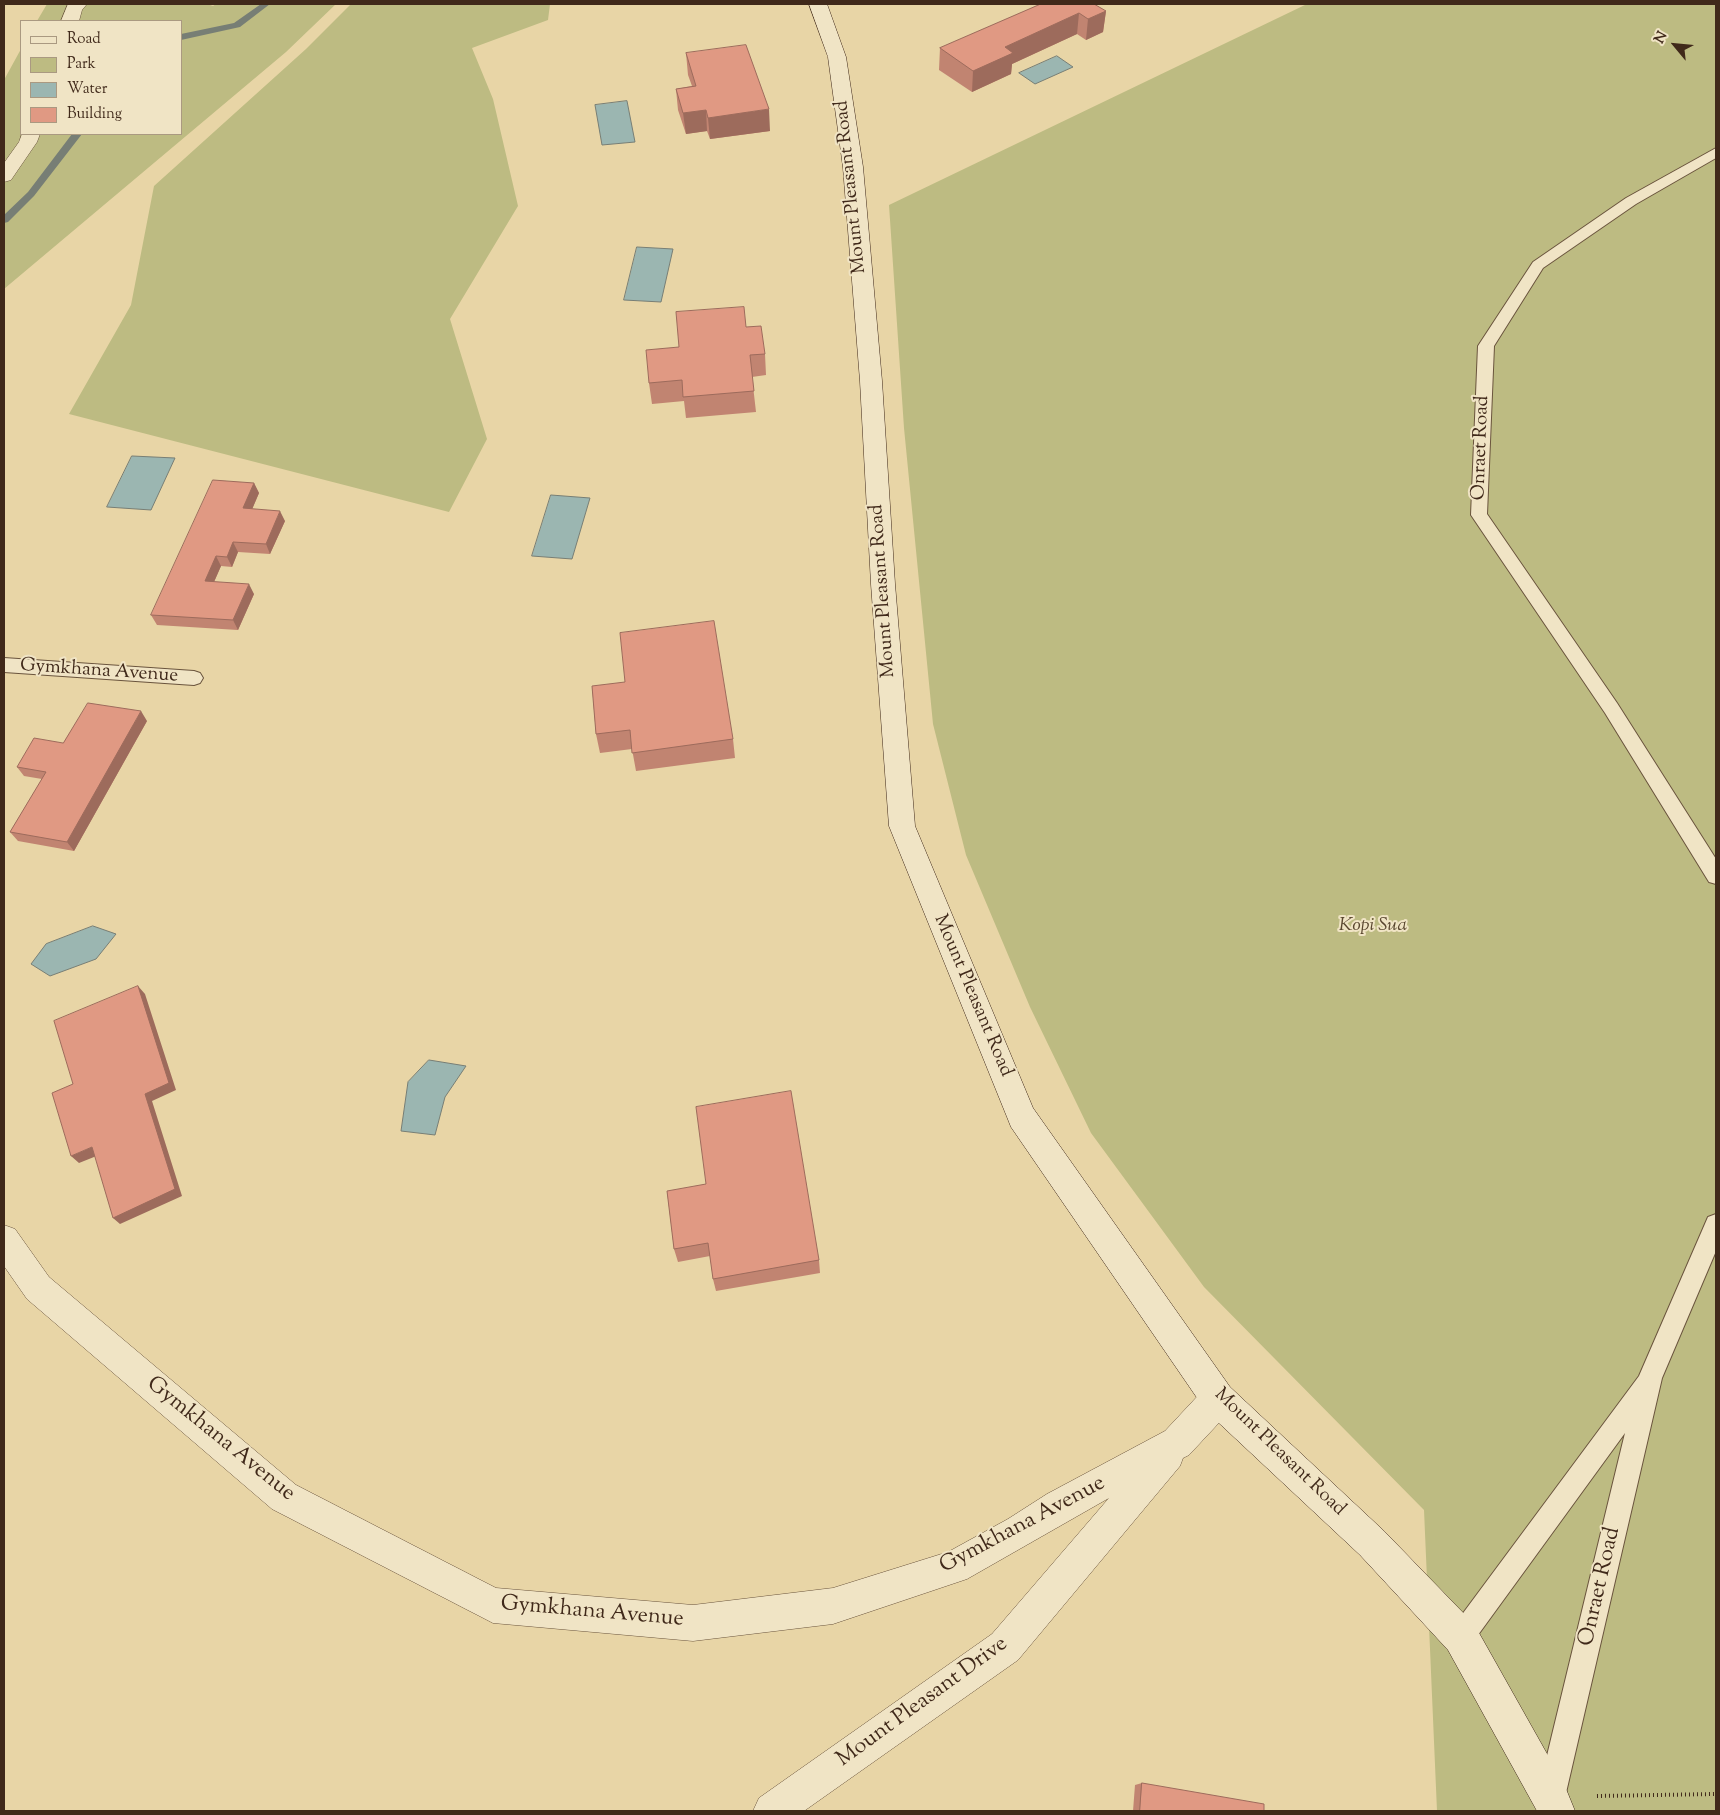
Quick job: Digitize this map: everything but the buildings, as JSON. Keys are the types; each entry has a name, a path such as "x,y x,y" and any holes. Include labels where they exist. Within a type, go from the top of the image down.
{"street":[{"path":"70,20 74,8 78,4"},
{"name":"Mount Pleasant Road","path":"818,4 837,57 852,167 871,381 883,584 902,826 1022,1117 1218,1399 1372,1543 1461,1637 1554,1804"},
{"path":"4,176 28,142 31,135"},
{"name":"Gymkhana Avenue","path":"4,1240 38,1288 284,1497 493,1605 693,1623 833,1606 955,1567 1059,1506 1177,1443 1218,1399"},
{"name":"Mount Pleasant Drive","path":"772,1811 1005,1647 1177,1443"}],"lane":[{"name":"Onraet Road","path":"1716,152 1631,201 1538,265 1486,346 1479,514 1611,708 1716,876"},
{"name":"Gymkhana Avenue","path":"4,665 194,678"},
{"name":"Onraet Road","path":"1554,1804 1650,1378 1716,1225"},
{"name":"Onraet Road","path":"1461,1637 1650,1378"}],"path":[{"path":"1554,1804 1716,1794"}],"green space":[{"path":"47,4 207,4 213,6 216,4 336,4 286,52 4,289 4,80 20,51 20,135 182,135 182,20 38,20"},
{"path":"351,4 550,4 548,20 472,48 493,99 518,206 450,319 487,439 449,512 69,414 131,305 154,186 306,49"},
{"name":"Kopi Sua","path":"1307,4 1716,4 1716,1811 1437,1811 1424,1510 1204,1287 1091,1133 1030,1007 966,855 933,724 904,428 889,205"}],"water":[{"path":"1057,56 1073,67 1035,84 1019,73"},
{"path":"627,101 635,142 602,145 595,105"},
{"path":"637,247 673,249 661,302 624,300"},
{"path":"132,456 175,458 151,510 107,507"},
{"path":"551,495 590,498 572,559 532,556"},
{"path":"93,926 116,934 96,959 50,976 31,964 46,944"},
{"path":"429,1060 466,1066 445,1097 435,1135 401,1131 408,1082"}],"waterway":[{"path":"182,37 237,25 266,4"},
{"path":"4,220 31,194 76,135"}]}
